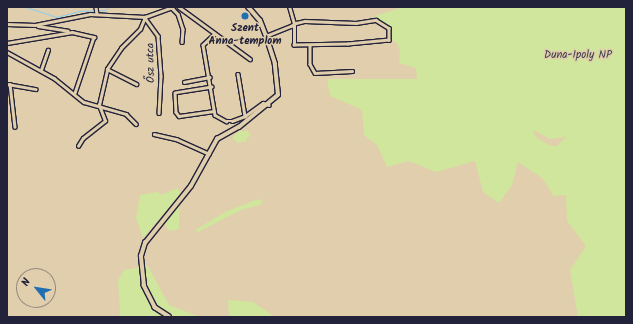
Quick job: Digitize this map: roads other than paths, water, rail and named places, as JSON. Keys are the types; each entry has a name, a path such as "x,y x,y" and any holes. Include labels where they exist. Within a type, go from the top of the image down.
{"main road":[{"path":"169,317 155,308 146,292 141,252 149,237 191,186 220,136 239,127 269,105 278,95 275,64 266,36 260,21 248,7"}],"street":[{"path":"35,25 97,10 145,17 165,8 173,7 178,14 183,29 182,42"},
{"path":"179,7 182,11 250,59"},
{"path":"266,36 294,24 304,21 356,23 377,20 389,28 388,40 310,46 294,44 294,24 289,7"},
{"path":"178,14 182,11"},
{"path":"78,146 83,138 105,120 100,105 107,69 121,48 140,29 145,17"},
{"name":"Ősz utca","path":"145,17 158,36 161,76 159,113"},
{"path":"7,24 35,25 92,35 95,42 75,93"},
{"path":"7,42 72,32"},
{"path":"215,34 203,45 216,116 226,121 245,116 263,103 269,105"},
{"path":"310,46 310,64 314,73 352,71"},
{"path":"41,70 48,50"},
{"path":"7,52 41,70 75,93 84,102 100,105 126,114 136,124"},
{"path":"107,69 136,84"},
{"path":"238,74 245,116"},
{"path":"184,82 210,77"},
{"path":"15,127 9,84 36,89"},
{"path":"212,88 175,93 177,116 215,110"},
{"path":"154,134 176,139 209,154"}],"waterway":[{"path":"26,7 57,17 79,11 105,10 108,7"}],"place":[{"name":"Szent Anna-templom","path":"245,16"}],"park label":[{"name":"Duna-Ipoly NP","path":"578,55"}]}
